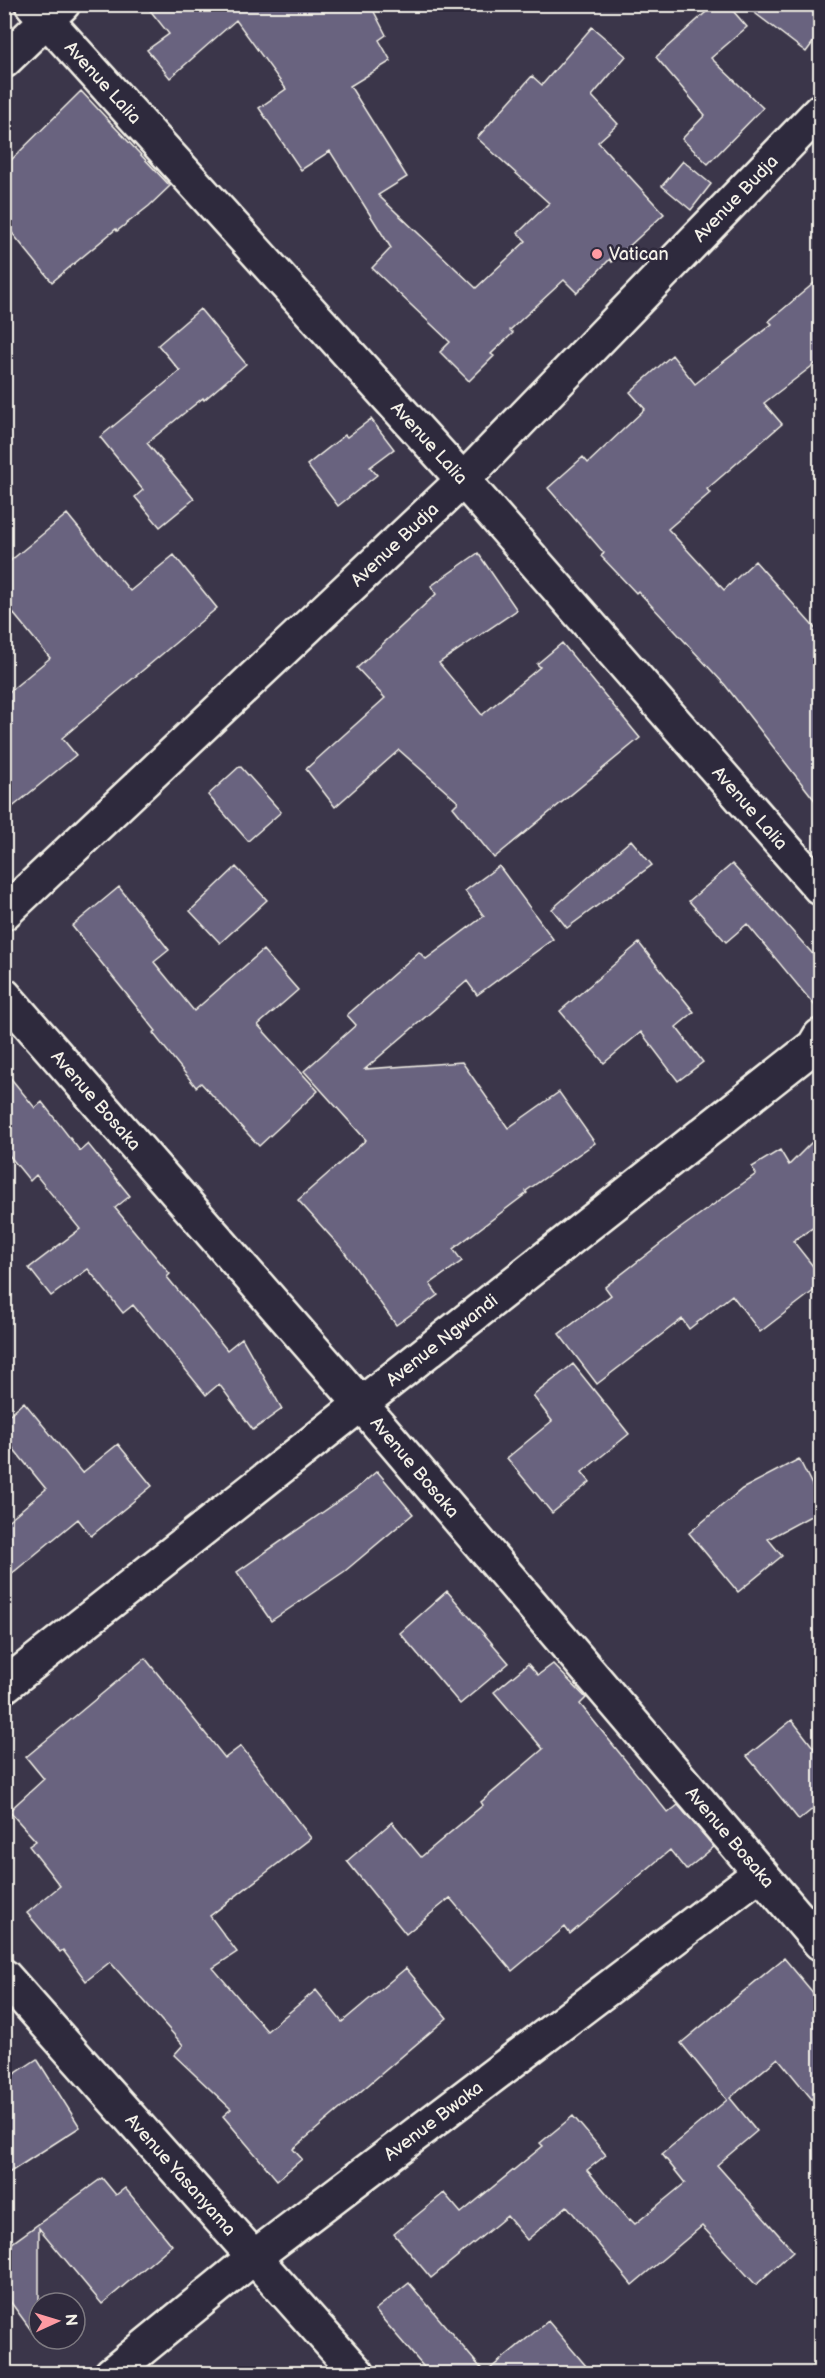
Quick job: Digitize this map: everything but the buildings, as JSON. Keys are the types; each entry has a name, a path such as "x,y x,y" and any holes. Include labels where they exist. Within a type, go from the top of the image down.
{"street":[{"path":"4,61 47,10"},
{"name":"Avenue Lalia","path":"47,10 820,888"},
{"name":"Avenue Budja","path":"4,913 463,480 820,111"},
{"name":"Avenue Bosaka","path":"4,995 361,1404 820,1943"},
{"name":"Avenue Ngwandi","path":"4,1686 814,1046 820,1036"},
{"name":"Avenue Bwaka","path":"111,2373 254,2257 760,1873"},
{"name":"Avenue Yasanyama","path":"4,1976 358,2373"}],"place":[{"name":"Vatican","path":"597,254"}]}
